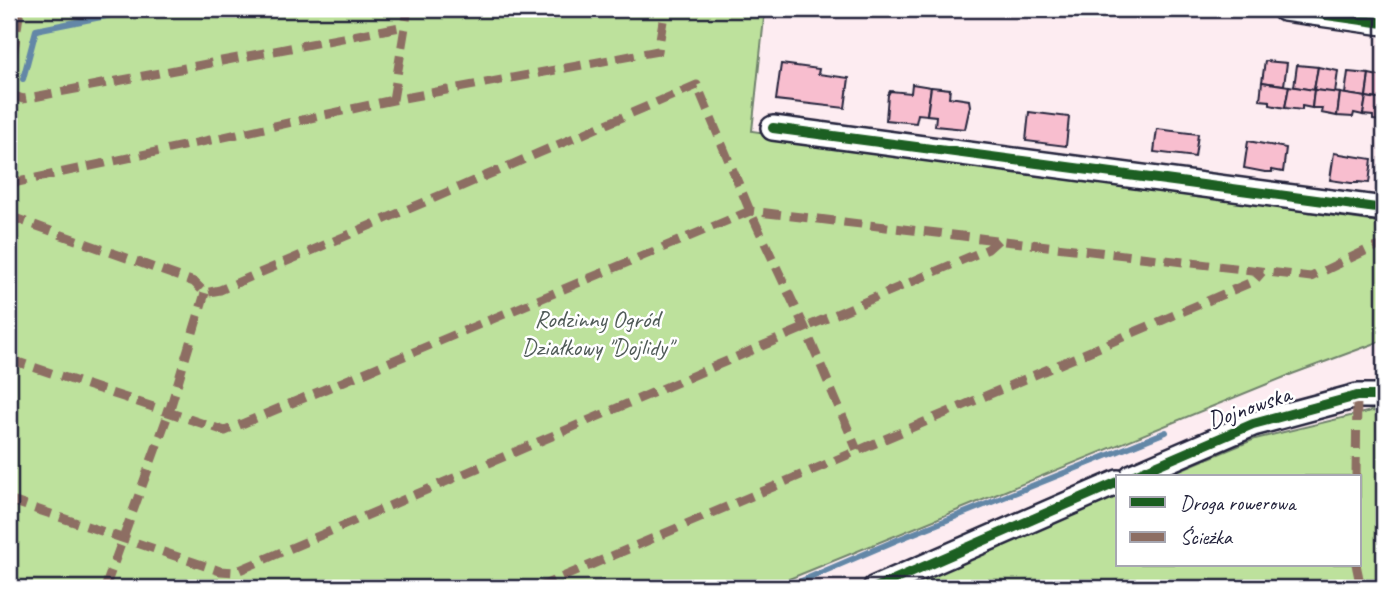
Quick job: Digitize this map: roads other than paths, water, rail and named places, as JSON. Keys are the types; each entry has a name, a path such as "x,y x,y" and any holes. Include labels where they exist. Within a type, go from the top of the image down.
{"street":[{"path":"1284,9 1384,23"},
{"path":"773,128 1384,209"},
{"name":"Dojnowska","path":"1134,475 1252,424 1357,396 1384,397"},
{"path":"875,588 1116,483"}],"waterway":[{"path":"23,79 36,30 141,9"},
{"path":"785,588 1166,432"}],"park label":[{"name":"Rodzinny Ogród Działkowy \"Dojlidy\"","path":"597,333"}]}
